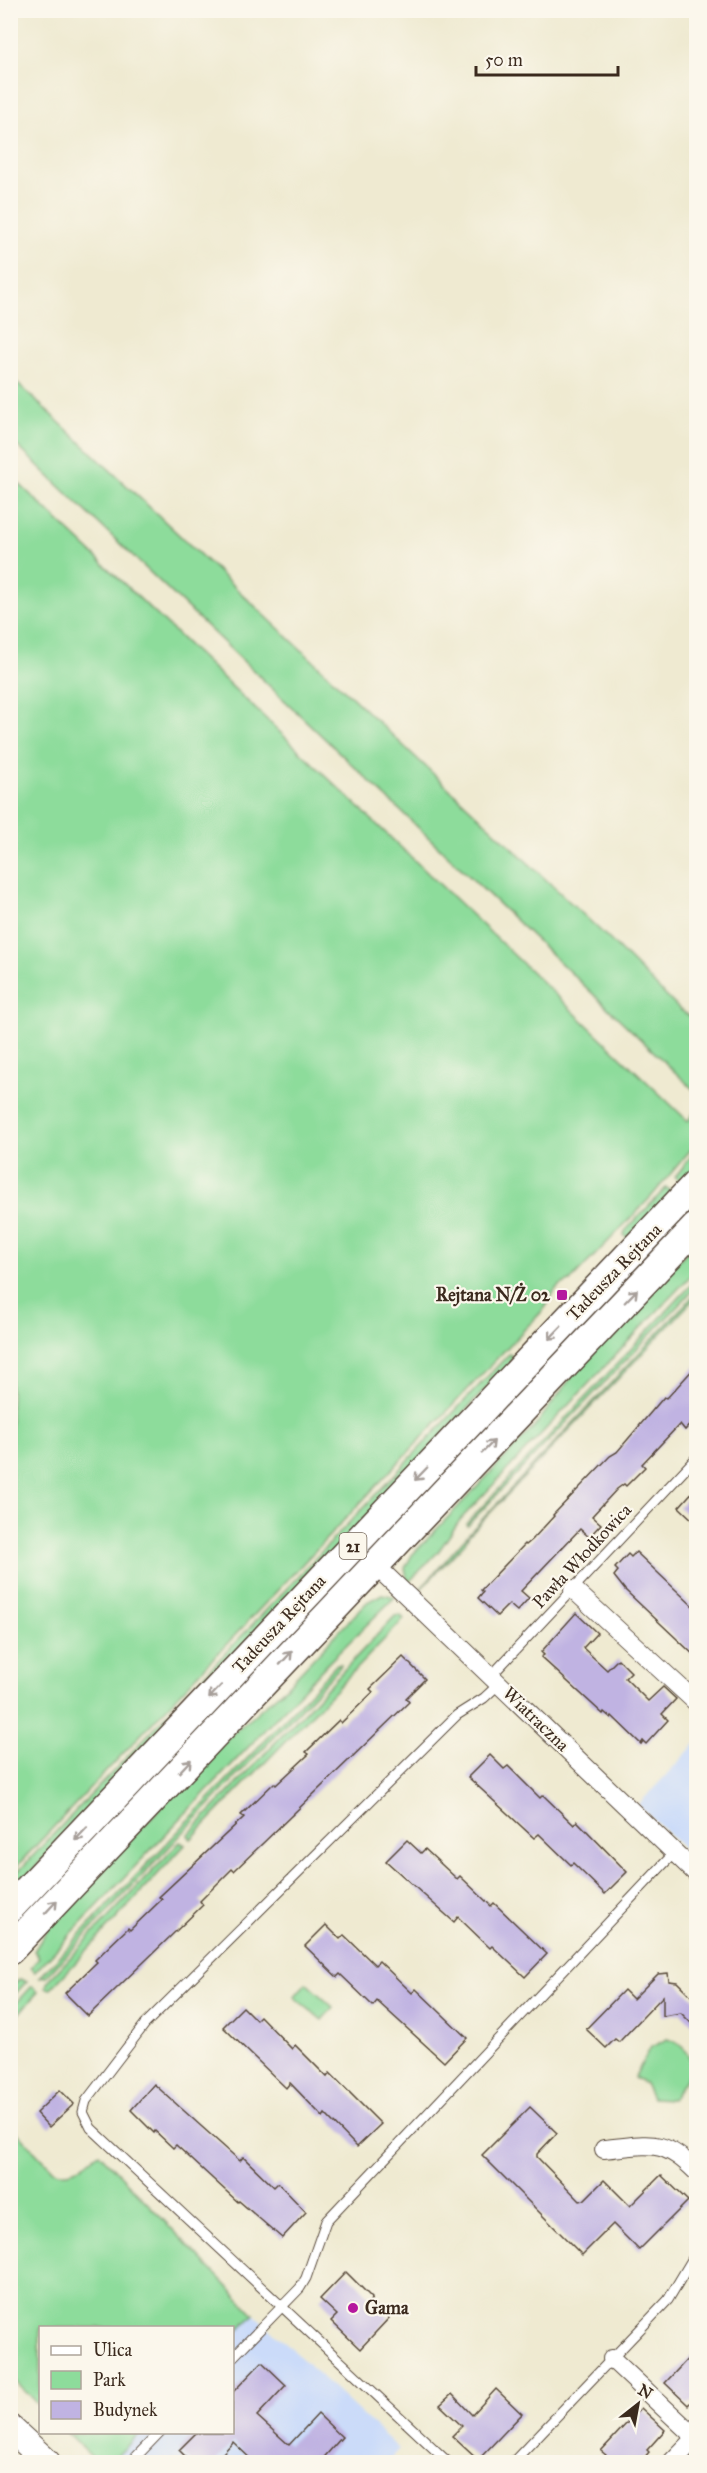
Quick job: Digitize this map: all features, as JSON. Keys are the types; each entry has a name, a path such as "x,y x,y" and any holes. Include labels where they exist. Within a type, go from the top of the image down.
{"main road":[{"name":"Tadeusza Rejtana","path":"10,1908 696,1184"},
{"name":"Tadeusza Rejtana","path":"10,1950 696,1227"}],"street":[{"name":"Wiatraczna","path":"375,1565 696,1873"},
{"path":"573,1589 696,1702"},
{"path":"604,2149 663,2146 672,2150 696,2171"},
{"path":"612,2359 696,2437 672,2463"},
{"path":"10,2428 47,2463"}],"lane":[{"name":"Pawła Włodkowica","path":"282,2307 91,2128 84,2118 83,2108 145,2024 457,1714 484,1698 495,1680 573,1589 696,1458"},
{"path":"234,2356 282,2307 306,2278 326,2221 675,1852"},
{"path":"513,2463 668,2300 696,2253"},
{"path":"282,2307 448,2463"},
{"path":"131,2463 159,2434"}],"shaded area":[{"path":"696,1743 696,1860 638,1805"},
{"path":"254,2314 399,2449 387,2462 111,2462 139,2434 234,2434 234,2335"}],"green space":[{"path":"11,377 606,936 679,1009 696,1021 696,1092 11,440"},
{"path":"11,476 688,1121 696,1111 696,1140 694,1146 651,1197 570,1281 555,1290 539,1315 11,1872"},
{"path":"696,1150 696,1165 681,1183 675,1177"},
{"path":"666,1188 674,1192 627,1238 624,1235 625,1231"},
{"path":"696,1242 696,1270 460,1520 438,1552 408,1583 405,1568 412,1555 535,1426 579,1367"},
{"path":"696,1280 696,1287 467,1526 466,1524"},
{"path":"696,1293 696,1297 469,1535 464,1544 417,1593 472,1530"},
{"path":"509,1354 513,1356 508,1365 11,1893 11,1879"},
{"path":"382,1594 395,1597 329,1662 35,1972 31,1968 39,1957 34,1951 52,1922 222,1743 286,1687 367,1602"},
{"path":"400,1615 404,1619 191,1839 188,1835 395,1616"},
{"path":"337,1664 341,1664 339,1668 47,1976 40,1977"},
{"path":"180,1842 185,1845 51,1989 46,1988 47,1982"},
{"path":"19,1979 27,1981 11,1999 11,1988"},
{"path":"306,1983 333,2007 322,2020 294,1997"},
{"path":"32,1986 38,1992 11,2022 11,2009"},
{"path":"667,2039 684,2049 692,2068 672,2099 652,2098 645,2084 634,2078 651,2047"},
{"path":"10,2125 53,2170 72,2171 99,2153 254,2314 234,2335 234,2326 39,2326 39,2406 11,2377"},
{"path":"68,2434 139,2434 111,2462 97,2462"}],"building":[{"path":"696,1366 696,1418 685,1430 680,1424 642,1464 645,1467 626,1486 624,1484 617,1489 592,1516 601,1524 589,1537 580,1529 521,1591 529,1598 517,1611 509,1604 497,1616 478,1598 483,1592 481,1590 525,1544 532,1540 610,1456 617,1452 664,1397 668,1397"},
{"path":"696,1488 696,1523 679,1507"},
{"path":"636,1552 696,1609 696,1657 625,1590 614,1576 618,1571 615,1568 628,1554 631,1557"},
{"path":"576,1613 597,1633 583,1648 607,1670 618,1659 631,1672 625,1678 648,1701 663,1687 676,1699 662,1714 668,1720 646,1744 643,1741 641,1744 612,1716 611,1718 604,1712 603,1714 541,1657 544,1655 541,1652"},
{"path":"403,1657 425,1679 406,1698 409,1702 234,1871 232,1869 200,1901 203,1905 88,2016 65,1993 128,1928 130,1930 162,1899 159,1897 244,1817 241,1815 309,1754 306,1752 339,1720 341,1723 373,1692 370,1689"},
{"path":"490,1755 504,1769 508,1766 540,1798 543,1795 574,1825 577,1821 627,1872 605,1894 539,1834 534,1838 468,1777"},
{"path":"407,1840 421,1853 425,1849 457,1879 460,1876 491,1906 494,1903 547,1954 525,1977 458,1917 454,1922 386,1861"},
{"path":"326,1925 340,1939 344,1935 375,1965 379,1961 412,1993 416,1989 467,2038 444,2062 377,2001 373,2006 340,1974 337,1977 305,1946"},
{"path":"668,1973 669,1981 677,1982 696,2001 696,2028 681,2013 663,2016 663,1996 619,2042 615,2039 606,2048 586,2029 624,1990 633,1999 658,1974"},
{"path":"243,2007 256,2020 260,2016 292,2049 295,2045 327,2077 330,2073 381,2124 357,2147 290,2083 286,2088 223,2027"},
{"path":"154,2084 240,2161 243,2157 274,2187 278,2183 306,2212 282,2238 238,2202 176,2145 173,2148 155,2131 154,2133 131,2110"},
{"path":"60,2090 74,2104 49,2127 36,2113"},
{"path":"530,2107 557,2133 537,2154 537,2157 580,2201 584,2200 604,2180 630,2206 661,2175 688,2201 639,2250 613,2224 582,2255 482,2155"},
{"name":"Gama","path":"346,2272 372,2298 370,2301 389,2318 360,2349 331,2321 337,2315 320,2299"},
{"path":"696,2350 696,2397 688,2405 665,2383"},
{"path":"262,2362 286,2385 257,2416 289,2445 318,2414 342,2437 319,2463 255,2463 233,2442 214,2463 192,2463 179,2450 195,2434 234,2434 234,2391"},
{"path":"496,2389 522,2414 478,2460 452,2436 462,2426 440,2405 452,2394 472,2415"},
{"path":"641,2408 665,2430 647,2450 649,2452 640,2463 599,2463 606,2455 601,2451"}],"place":[{"name":"Rejtana N/Ż 02","path":"562,1295"},
{"name":"Gama","path":"353,2308"}]}
